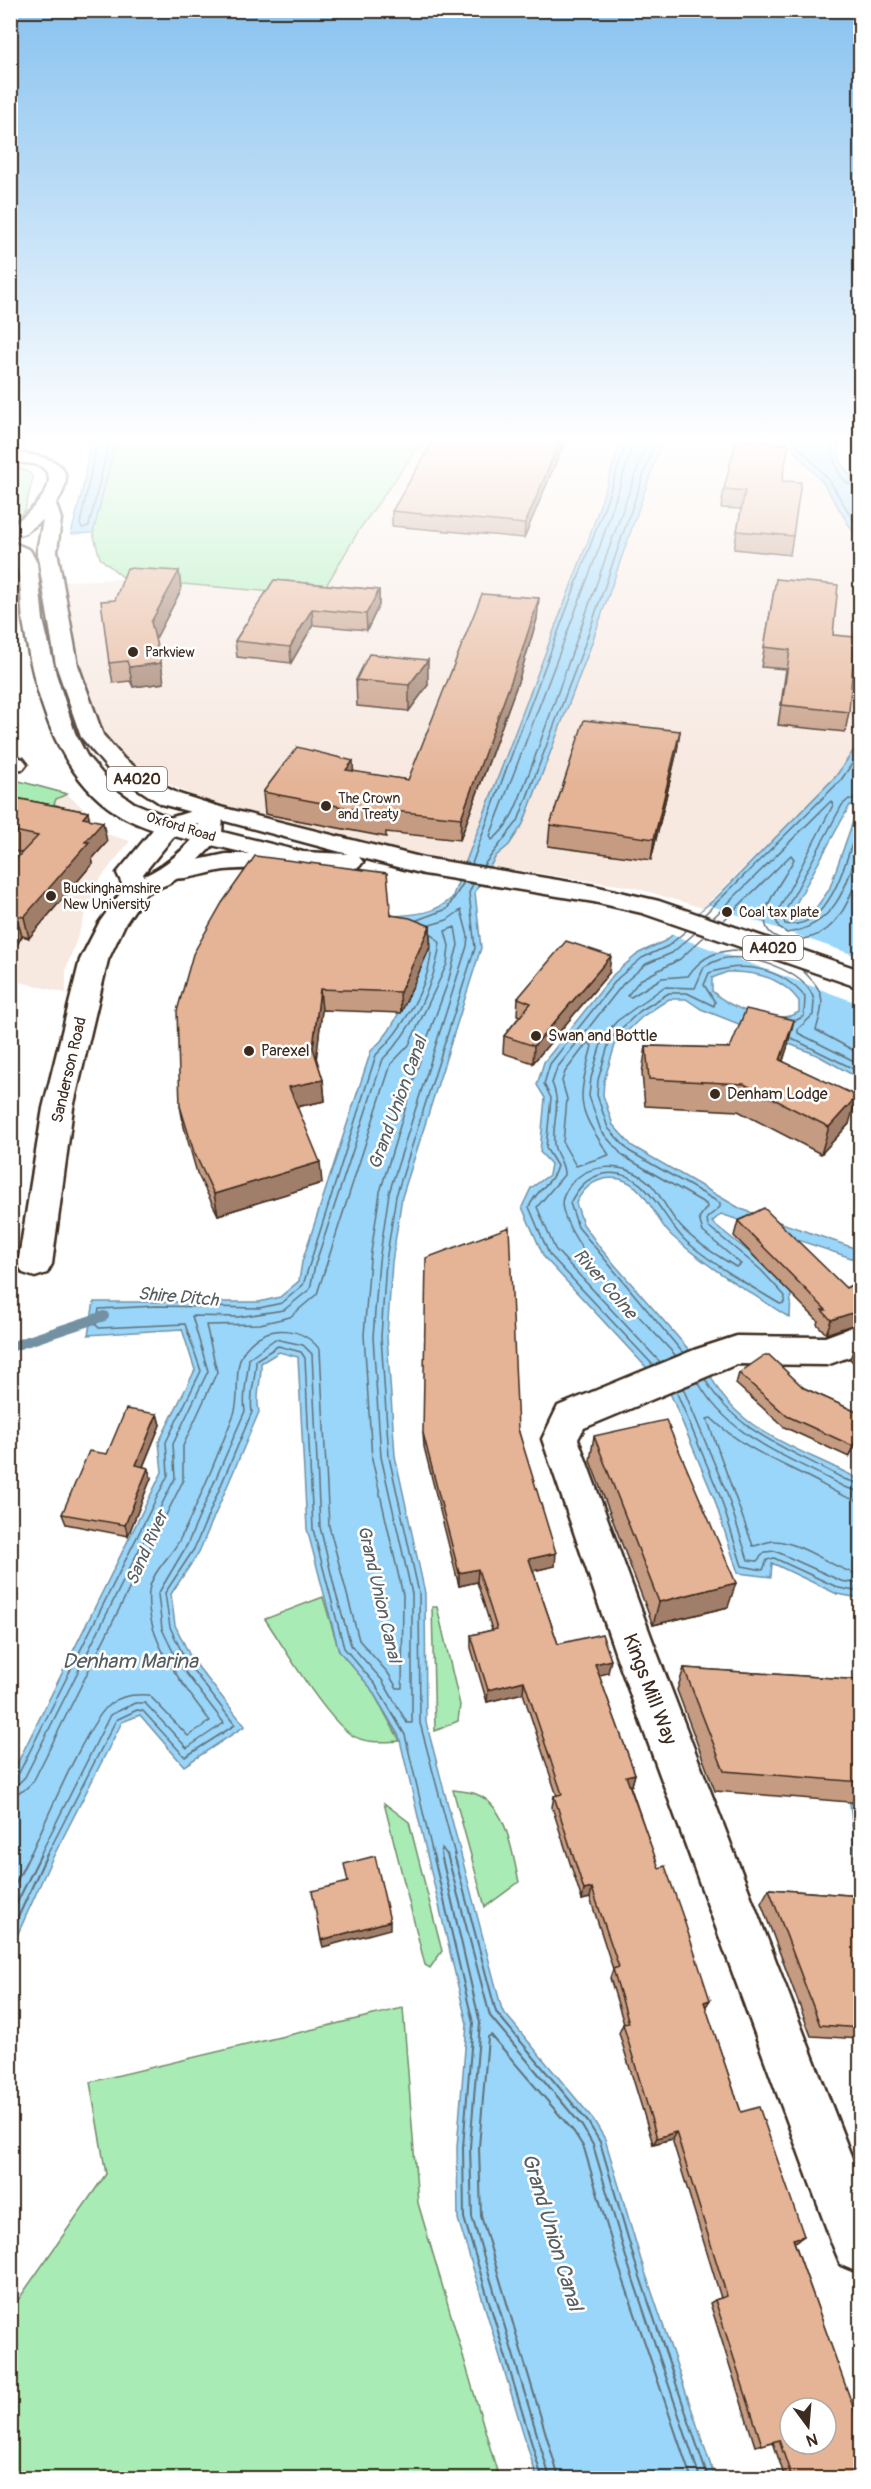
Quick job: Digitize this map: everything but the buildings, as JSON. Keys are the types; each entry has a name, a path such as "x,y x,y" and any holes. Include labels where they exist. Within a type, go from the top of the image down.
{"main road":[{"name":"Oxford Road","path":"20,552 27,563 33,620 45,675 64,734 77,758 110,796 125,808 169,826"},
{"name":"Oxford Road","path":"47,552 67,665 92,737 116,764 151,789 211,824 303,860 424,866"},
{"name":"Oxford Road","path":"211,824 424,866 609,897 684,918 861,979"},
{"path":"211,824 173,872 159,881 137,888 130,873 154,841 169,826 211,824"},
{"path":"173,872 226,862 303,860"},
{"name":"Sanderson Road","path":"35,1264 58,1108 94,960 112,923 137,888"},
{"name":"Kings Mill Way","path":"861,1338 827,1351 737,1350 706,1360 571,1417 560,1439 638,1658 861,2246"}],"shaded area":[{"path":"346,552 860,552 860,741 836,776 703,908 632,887 422,856 265,819 203,801 133,766 98,731 86,691 65,581 125,579 320,596"},
{"name":"Buckinghamshire New University","path":"11,779 67,794 92,816 97,826 106,834 130,841 96,884 66,969 66,993 11,980"}],"green space":[{"path":"98,552 346,552 320,596 125,579 100,558"},
{"path":"19,781 67,794 56,799 54,804 75,812 11,803 10,790"},
{"path":"323,1597 339,1651 370,1687 400,1741 374,1742 350,1734 316,1697 265,1619"},
{"path":"432,1607 437,1607 460,1705 458,1721 435,1731"},
{"path":"453,1790 473,1793 487,1800 502,1820 511,1845 519,1882 485,1907"},
{"path":"384,1803 409,1822 442,1951 430,1968 425,1965"},
{"path":"403,2008 418,2203 499,2478 11,2478 11,2310 106,2174 90,2082"}],"water":[{"path":"584,552 623,552 589,651 523,824 509,845 496,856 475,892 481,948 402,1197 392,1262 387,1337 395,1456 425,1593 426,1722 502,2010 593,2119 605,2139 641,2260 715,2478 537,2478 458,2219 457,2147 467,2024 399,1736 370,1687 339,1651 307,1529 298,1357 279,1352 261,1363 259,1412 199,1552 171,1594 175,1625 191,1658 245,1726 184,1766 140,1715 122,1722 49,1865 11,1949 11,1776 162,1472 159,1442 195,1370 182,1329 88,1335 94,1302 259,1302 280,1297 299,1281 302,1262 371,1051 392,1026 403,1000 411,939 390,916 431,910 452,898"},
{"name":"River Colne","path":"860,741 860,1079 817,1055 701,1009 686,999 669,999 643,1016 616,1042 604,1081 603,1095 613,1125 632,1146 741,1209 860,1250 860,1261 721,1214 712,1222 765,1265 791,1293 790,1318 686,1248 672,1236 644,1196 630,1183 612,1178 599,1180 583,1192 576,1203 583,1224 601,1249 710,1374 721,1394 737,1411 755,1426 775,1438 860,1480 860,1598 837,1594 772,1563 771,1577 738,1573 714,1498 670,1393 544,1257 522,1207 531,1188 549,1175 551,1164 540,1152 545,1098 537,1085 544,1062 614,974 639,953 665,941 717,897 836,776","holes":["850,805 858,807 829,890 813,912 787,920","727,972 748,973 776,981 799,1001 799,1012 789,1016 766,1016 753,1014 730,1004 712,991 712,978"]},
{"path":"850,1803 860,1804 860,1905"}],"pier":[{"path":"709,905 860,957 860,1004 670,934"}],"waterway":[{"name":"Shire Ditch","path":"10,1347 104,1316"}],"place":[{"name":"Parkview","path":"133,652"},
{"name":"The Crown and Treaty","path":"326,806"},
{"name":"Buckinghamshire New University","path":"51,896"},
{"name":"Coal tax plate","path":"727,912"},
{"name":"Swan and Bottle","path":"536,1036"},
{"name":"Parexel","path":"249,1051"},
{"name":"Denham Lodge","path":"715,1094"}],"water label":[{"name":"Grand Union Canal","path":"398,1103"},
{"name":"Sand River","path":"147,1548"},
{"name":"Grand Union Canal","path":"379,1594"},
{"name":"Denham Marina","path":"130,1661"},
{"name":"Grand Union Canal","path":"552,2232"}]}
